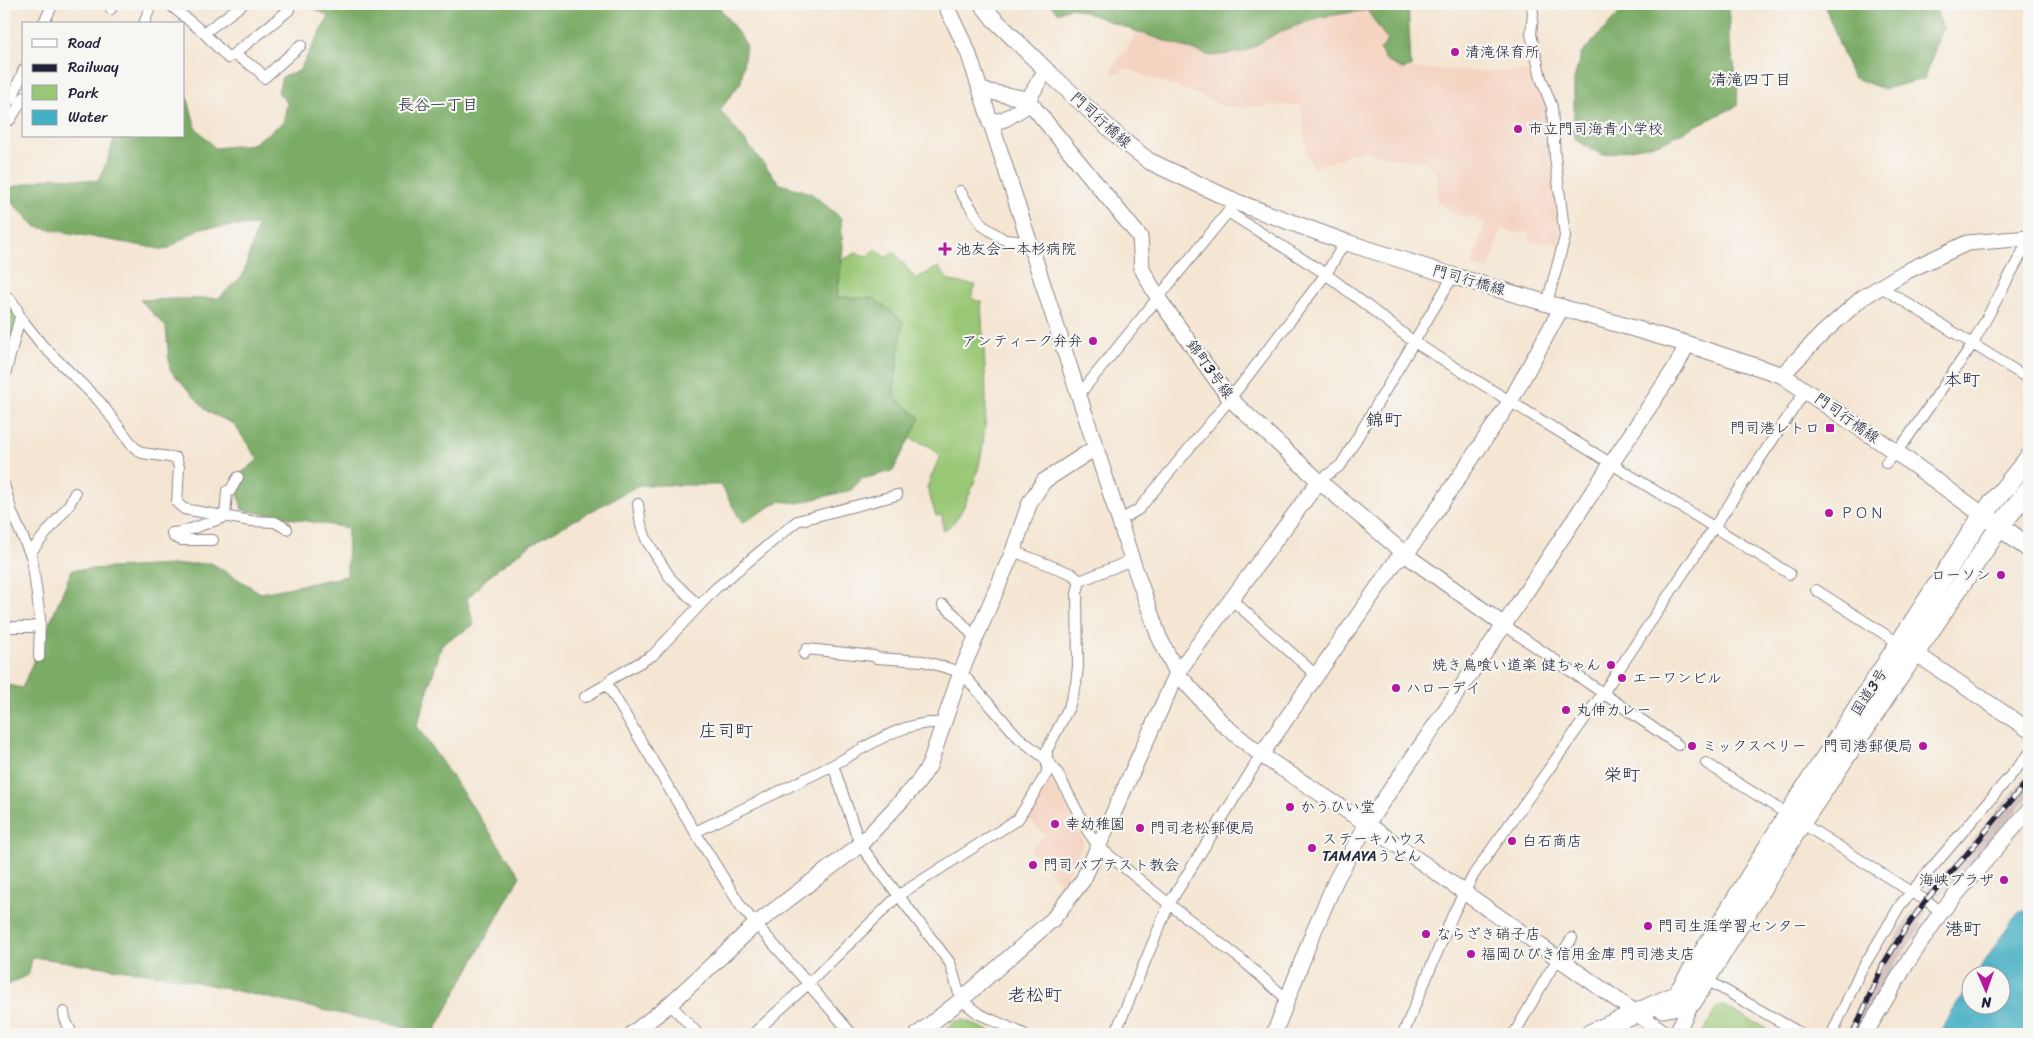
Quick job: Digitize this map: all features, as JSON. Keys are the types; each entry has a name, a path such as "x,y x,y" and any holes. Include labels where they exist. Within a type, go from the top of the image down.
{"highway":[{"name":"国道3号","path":"1908,648 1983,515 2029,458"},
{"name":"国道3号","path":"1680,1001 1795,819 1908,648 2029,489"},
{"path":"1983,515 2029,548"},
{"name":"国道3号","path":"1680,1001 1705,980 1795,819"},
{"path":"1590,1034 1635,1013 1680,1001"}],"main road":[{"name":"門司行橋線","path":"982,4 993,18 1046,70 1122,140 1149,162 1232,207 1453,276 1687,344 1782,375 1806,390 1891,458 1983,515"}],"street":[{"path":"44,22 53,4"},
{"path":"145,22 150,4"},
{"path":"168,4 204,33 228,58 289,10"},
{"path":"204,33 243,4"},
{"path":"945,4 968,52 1132,560 1159,638 1177,673 1224,725 1261,754 1367,824 1635,1013 1660,1033 1680,1001"},
{"path":"1115,1034 1169,904 1261,754 1396,561 1406,555 1510,402 1555,305 1566,237 1555,157 1552,107 1541,78 1531,34 1534,14 1532,4"},
{"path":"234,54 258,70 264,78 301,45"},
{"path":"990,123 1005,119 1023,108 1046,70"},
{"path":"4,108 13,96 22,74"},
{"path":"980,90 1027,99"},
{"name":"錦町3号線","path":"1027,99 1140,237 1142,269 1158,298 1230,399 1319,481 1406,555 1504,624"},
{"path":"10,120 22,100"},
{"path":"960,191 983,226 1005,240 1030,242"},
{"path":"1078,396 1232,207 1326,274 1414,342 1790,574"},
{"path":"1782,375 1862,298 1905,272 1958,246 1985,241 2029,239"},
{"path":"1891,458 1972,344 2029,239"},
{"path":"1119,521 1139,509 1230,399 1326,274 1345,242"},
{"path":"918,1034 961,1000 1053,919 1083,880 1177,673 1319,481 1341,465 1453,276"},
{"path":"1881,287 2029,380"},
{"path":"4,296 10,299 20,317 48,352 100,402 134,447 142,453 176,458 179,467 177,503 184,509 191,512 275,522 287,529"},
{"path":"4,379 20,317"},
{"path":"1274,1034 1311,938 1336,880 1367,824 1678,365 1687,344"},
{"path":"1403,1034 1454,912 1474,874 1603,693 1806,390"},
{"path":"632,1034 670,1004 756,924 860,845 917,784 928,766 961,672 1013,551 1030,502 1044,481 1095,448"},
{"path":"225,516 227,491 230,491 238,477"},
{"path":"4,484 8,512 32,558 40,624 39,657"},
{"path":"30,553 69,505 75,493"},
{"path":"585,697 607,684 611,679 653,655 715,589 797,521 897,495"},
{"path":"638,504 639,517 647,541 671,579 699,606"},
{"path":"213,540 180,540 174,537 172,533 195,528 225,516"},
{"path":"1013,551 1072,574 1080,581"},
{"path":"752,1034 808,984 899,895 1018,819 1047,772 1047,750 1069,707 1076,684 1078,666 1076,593 1080,581 1132,560"},
{"path":"1816,590 1908,648 2029,730"},
{"path":"1232,600 1316,675"},
{"path":"943,605 954,614 975,638"},
{"path":"4,627 31,627 40,624"},
{"path":"1504,624 1678,745"},
{"path":"804,654 807,649 874,656 876,658 923,661 961,672 1018,737 1047,760 1060,777 1076,809 1099,847 1242,960 1287,999"},
{"path":"607,684 694,832 742,908 852,1034"},
{"path":"694,832 833,765 892,733 934,722 943,723"},
{"path":"1832,1034 1859,974 1900,904 1912,893 2029,754"},
{"path":"1706,763 1926,900 1941,912"},
{"path":"833,765 860,845 950,962 961,1000 979,1014 1024,1034"},
{"path":"1865,1034 1907,963 1941,912 2029,810"},
{"path":"1514,1034 1547,976 1572,938"},
{"path":"1705,980 1802,1034"},
{"path":"1676,1034 1680,1001"},
{"path":"670,1004 698,1034"},
{"path":"64,1012 72,1034"}],"shaded area":[{"path":"1367,10 1388,41 1380,50 1402,69 1534,72 1546,101 1560,243 1531,243 1529,233 1511,232 1502,228 1489,270 1472,266 1485,223 1472,217 1461,217 1437,203 1438,176 1423,161 1394,158 1365,151 1352,153 1314,168 1307,156 1301,105 1225,107 1210,99 1124,68 1122,72 1113,74 1113,67 1138,32 1211,56 1244,52 1279,32 1321,17"},
{"path":"2029,773 2029,796 1958,880 1955,878 1939,898 1927,888 1930,884 1934,885"},
{"name":"幸幼稚園","path":"1047,781 1052,782 1083,843 1066,878 1061,884 1030,850 1045,835 1024,814"},
{"path":"1919,904 1927,911 1920,923 1923,925 1894,966 1862,1034 1847,1034 1857,1006 1875,971 1908,918"}],"green space":[{"path":"304,4 717,4 746,44 741,82 720,110 780,184 811,193 841,218 843,248 837,297 874,298 903,321 893,396 920,418 893,471 862,479 851,490 798,503 780,501 742,523 721,485 639,485 533,543 491,574 467,599 474,625 442,644 417,726 520,876 433,1034 169,976 32,957 29,974 4,987 4,684 22,688 72,570 211,563 261,593 347,576 348,528 242,510 235,478 258,460 234,424 208,412 170,370 166,327 140,300 219,298 243,275 258,225 200,228 166,250 36,227 4,195 4,189 54,177 98,181 107,162 114,138 185,138 185,89 196,128 215,148 252,144 283,123 287,103 278,92 282,77 299,71 329,16"},
{"path":"1050,4 1408,4 1411,67 1402,69 1386,61 1380,50 1388,41 1367,10 1321,17 1279,32 1244,52 1211,56 1071,7 1058,13"},
{"path":"1628,4 1729,4 1729,41 1738,82 1737,106 1660,143 1602,155 1574,139 1574,79 1581,54"},
{"path":"1824,4 1934,4 1943,28 1924,79 1884,89 1852,77"},
{"path":"875,249 886,258 893,251 916,279 938,267 949,281 975,285 972,299 981,302 986,404 981,454 966,502 954,522 943,531 942,515 936,516 927,487 940,456 931,447 909,438 920,418 893,396 903,321 837,297 842,260 856,253 867,256"},
{"path":"4,302 9,305 16,317 4,372"},
{"path":"1723,1006 1777,1034 1702,1034 1717,1007"},
{"path":"964,1020 996,1034 940,1034 955,1021"}],"water":[{"path":"2029,909 2029,1034 1938,1034 1960,1000 1960,1016 2010,1016 2010,966 1982,966 2018,913"}],"railway":[{"path":"1853,1034 1883,965 1904,931 1926,900 2029,779"}],"place":[{"name":"清滝保育所","path":"1455,52"},
{"name":"市立門司海青小学校","path":"1518,129"},
{"name":"池友会一本杉病院","path":"945,249"},
{"name":"アンティーク弁弁","path":"1093,341"},
{"name":"門司港レトロ","path":"1830,428"},
{"name":"ＰＯＮ","path":"1829,513"},
{"name":"ローソン","path":"2001,575"},
{"name":"焼き鳥喰い道楽 健ちゃん","path":"1611,665"},
{"name":"エーワンビル","path":"1622,678"},
{"name":"ハローデイ","path":"1396,688"},
{"name":"丸伸カレー","path":"1566,710"},
{"name":"ミックスベリー","path":"1692,746"},
{"name":"門司港郵便局","path":"1923,746"},
{"name":"かうひい堂","path":"1290,807"},
{"name":"幸幼稚園","path":"1055,824"},
{"name":"門司老松郵便局","path":"1140,828"},
{"name":"白石商店","path":"1512,841"},
{"name":"ステーキハウス TAMAYAうどん","path":"1312,848"},
{"name":"門司バプテスト教会","path":"1033,865"},
{"name":"海峡プラザ","path":"2004,880"},
{"name":"門司生涯学習センター","path":"1648,926"},
{"name":"ならざき硝子店","path":"1426,934"},
{"name":"福岡ひびき信用金庫 門司港支店","path":"1471,954"}],"district":[{"name":"清滝四丁目","path":"1751,79"},
{"name":"長谷一丁目","path":"438,104"},
{"name":"本町","path":"1962,380"},
{"name":"錦町","path":"1384,420"},
{"name":"庄司町","path":"726,731"},
{"name":"栄町","path":"1622,775"},
{"name":"港町","path":"1963,929"},
{"name":"老松町","path":"1035,995"}]}
